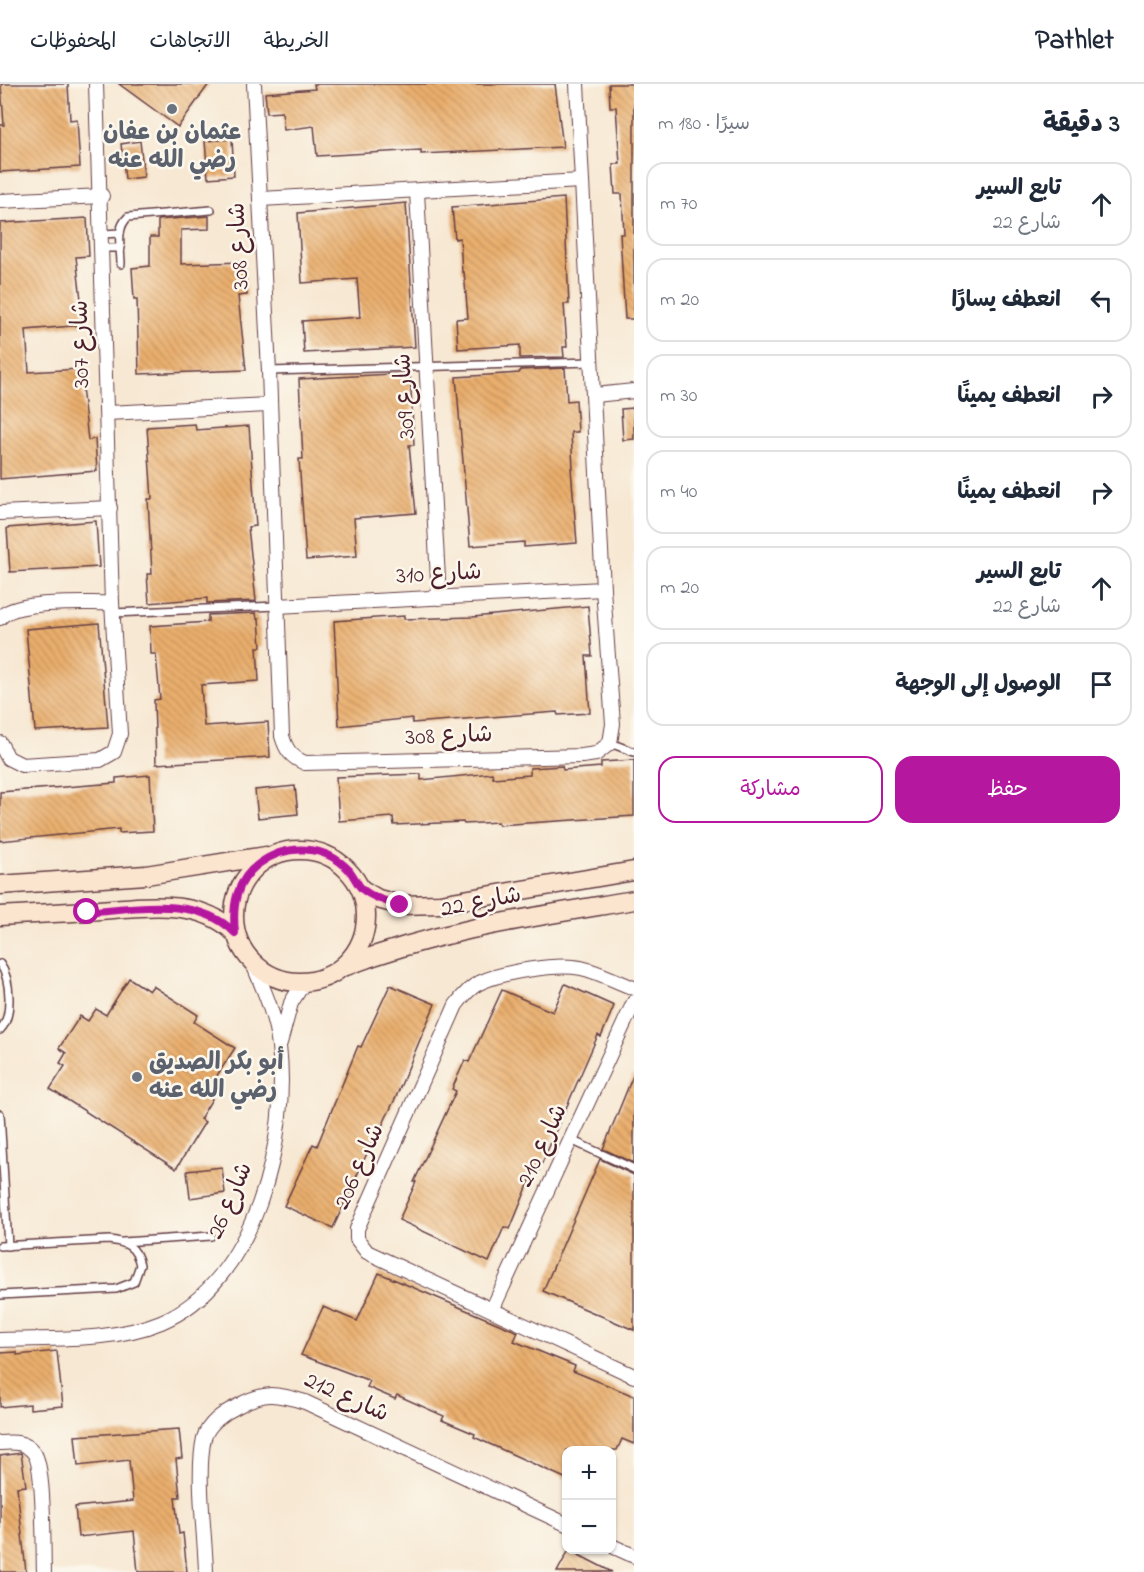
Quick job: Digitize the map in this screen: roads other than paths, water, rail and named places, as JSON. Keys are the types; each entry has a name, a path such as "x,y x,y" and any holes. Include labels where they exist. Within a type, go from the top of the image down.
{"street":[{"name":"شارع 307","path":"0,743 8,758 22,765 100,760 114,752 120,734 113,608 102,196 96,84"},
{"name":"شارع 308","path":"254,84 269,371 282,736 286,749 294,758 305,764 582,756 596,754 610,743"},
{"path":"577,84 595,394 603,589 613,724 610,743"},
{"path":"261,199 581,182"},
{"name":"شارع 309","path":"417,192 439,598"},
{"path":"0,201 102,196"},
{"path":"595,394 634,392"},
{"path":"106,413 269,405"},
{"path":"0,513 110,508"},
{"name":"شارع 310","path":"277,606 603,589"},
{"path":"0,618 4,613 20,606 113,608"},
{"path":"0,885 146,875 271,855 292,849 313,850 333,857 350,871 362,889 367,910 365,932 356,952 342,968 324,978 304,982 277,979 253,964 242,950 235,933 233,910 239,887 252,868 271,855"},
{"name":"شارع 22","path":"362,889 378,899 400,905 440,904 634,871"},
{"name":"شارع 22","path":"342,968 383,952 463,929 634,900"},
{"path":"0,916 154,906 211,917 225,922 235,933"},
{"name":"شارع 26","path":"253,964 264,989 279,1045"},
{"name":"شارع 206","path":"634,988 580,968 551,968 525,971 479,983 466,992 456,1005 357,1229 357,1239 367,1252 493,1308 634,1376"},
{"name":"شارع 26","path":"0,1340 86,1337 134,1331 163,1321 195,1302 219,1275 241,1244 259,1204 274,1157 278,1117 279,1045 291,1003 304,982"},
{"name":"شارع 210","path":"493,1308 634,1002"},
{"name":"شارع 212","path":"206,1572 202,1465 204,1436 219,1416 253,1397 276,1393 305,1402 562,1522"},
{"path":"0,1443 16,1442 26,1446 39,1462 44,1572"},
{"path":"616,1548 634,1556"}],"lane":[{"path":"122,264 120,234 122,223 128,217 211,210"},
{"path":"103,241 120,234"},
{"path":"103,241 121,248"},
{"path":"269,371 592,362"},
{"path":"113,608 277,606"},
{"path":"610,743 634,752"},
{"path":"0,964 5,972 9,1011 8,1020 0,1030"},
{"path":"0,1114 4,1246 211,1236"},
{"path":"571,1140 634,1169"},
{"path":"0,1295 126,1287 134,1282 140,1265 132,1247 123,1242"}],"place":[{"name":"عثمان بن عفان رضي الله عنه","path":"172,109"},
{"name":"أبو بكر الصديق رضي الله عنه","path":"137,1077"}]}
